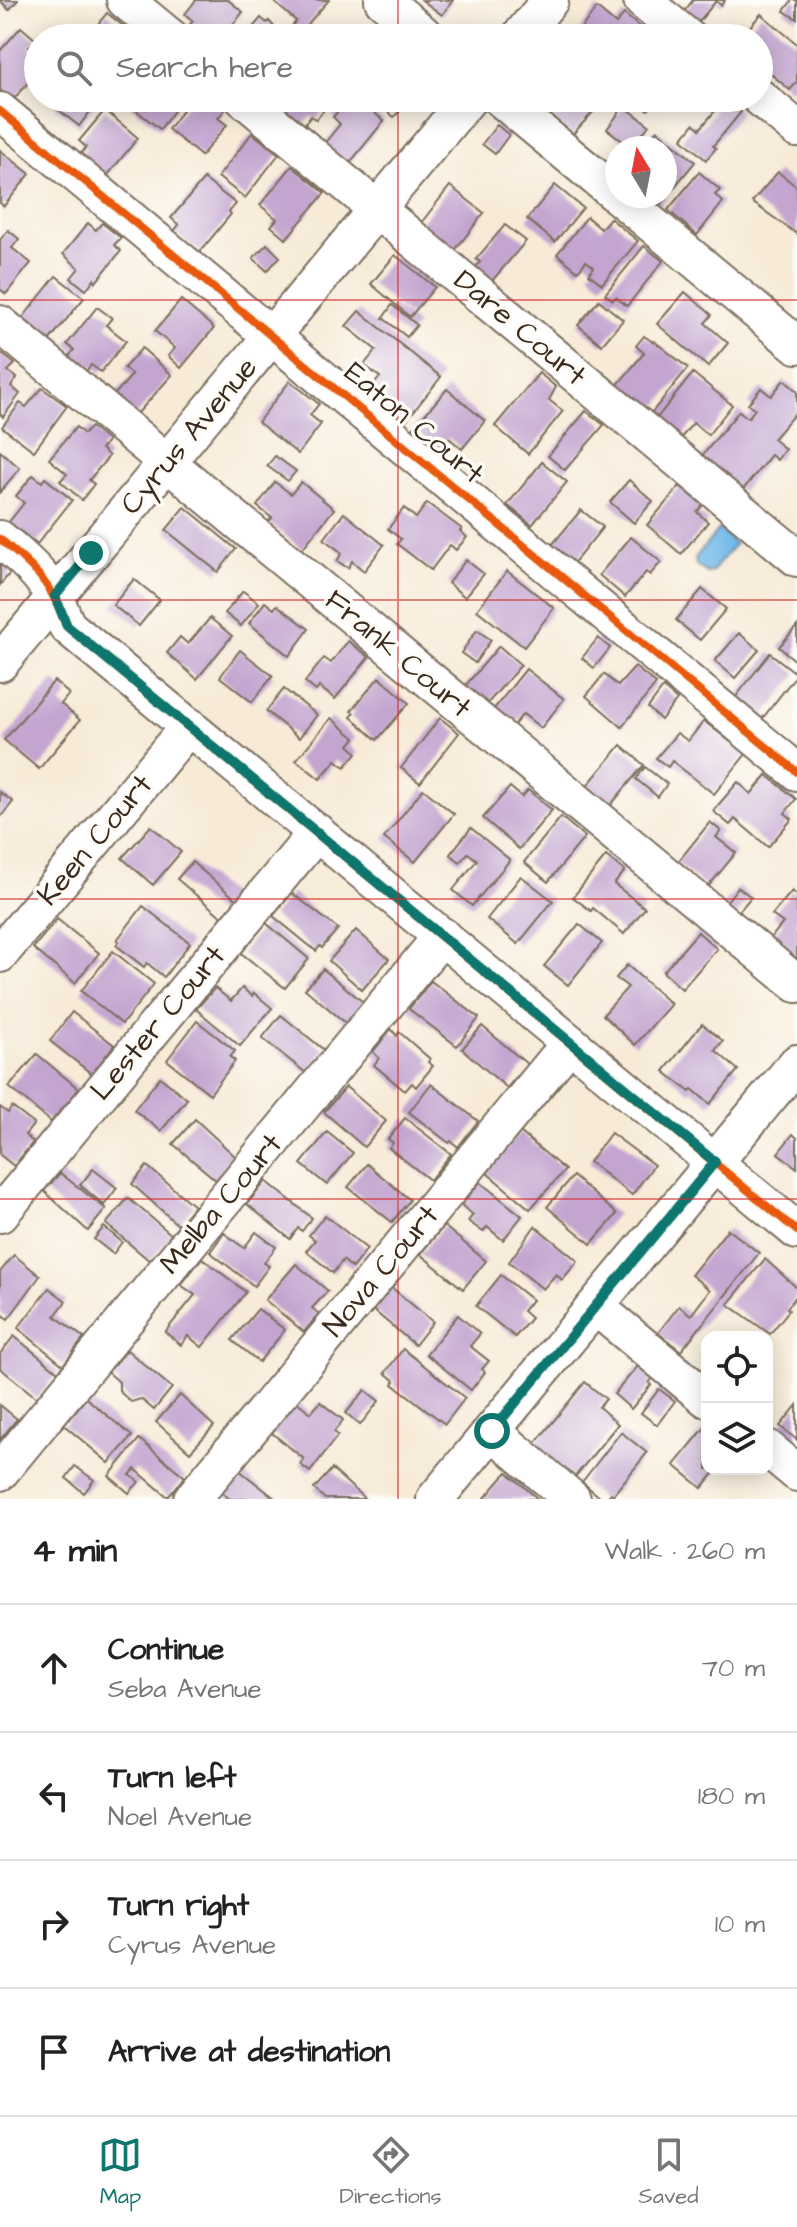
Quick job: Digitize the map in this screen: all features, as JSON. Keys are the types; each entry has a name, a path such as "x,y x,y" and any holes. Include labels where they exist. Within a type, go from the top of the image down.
{"street":[{"path":"125,0 154,24"},
{"path":"383,0 411,24"},
{"path":"530,24 550,0"},
{"path":"642,0 671,24"},
{"path":"773,109 797,129"},
{"name":"Eaton Court","path":"0,111 797,772"},
{"name":"Dare Court","path":"260,112 797,558"},
{"name":"Cyrus Avenue","path":"0,663 457,112"},
{"path":"517,112 605,185"},
{"path":"632,208 797,345"},
{"name":"Frank Court","path":"0,324 797,984"},
{"path":"0,539 37,570 55,596 67,626 797,1231"},
{"name":"Keen Court","path":"0,954 189,726"},
{"name":"Lester Court","path":"0,1214 317,832"},
{"name":"Melba Court","path":"0,1472 442,936"},
{"name":"Nova Court","path":"192,1499 570,1043"},
{"path":"435,1499 797,1063"},
{"path":"596,1307 701,1394"},
{"path":"492,1431 572,1499"},
{"path":"773,1453 797,1473"}],"water":[{"path":"718,530 722,530 735,544 712,572 707,573 696,565 695,558"}],"building":[{"path":"0,0 18,0 9,10"},
{"path":"196,0 228,0 243,12 233,24 190,24 193,21 185,14"},
{"path":"329,0 308,24 294,24 296,21 274,2"},
{"path":"422,0 453,0 442,15"},
{"path":"693,0 725,0 721,5 716,1 697,24 683,13"},
{"path":"792,0 797,0 797,19 784,11"},
{"path":"597,8 616,24 584,24"},
{"path":"107,13 121,24 98,24"},
{"path":"624,14 636,24 616,24"},
{"path":"761,14 773,24 752,24"},
{"path":"261,18 272,24 256,24"},
{"path":"773,24 797,44 797,82 790,90 773,76"},
{"path":"21,27 24,30 24,88 12,101 0,90 0,51"},
{"path":"61,112 90,112 79,126"},
{"path":"103,112 107,112 138,138 107,176 81,154 86,147 79,141"},
{"path":"138,112 173,112 160,129"},
{"path":"181,112 223,112 218,118 227,125 201,156 168,129"},
{"path":"285,112 322,112 316,120 311,116 302,127"},
{"path":"337,112 373,112 384,121 349,164 324,144 340,124 333,117"},
{"path":"545,112 593,112 572,135"},
{"path":"620,112 632,112 649,125 641,136 616,136 607,129"},
{"path":"714,112 741,112 713,146 716,148 706,160 682,139 694,124 700,129"},
{"path":"497,125 509,135 495,154 482,144"},
{"path":"252,133 279,154 245,198 218,177"},
{"path":"677,147 695,162 677,184"},
{"path":"0,150 30,174 4,206 0,203"},
{"path":"292,166 325,193 286,239 271,226 277,219 260,205"},
{"path":"699,172 720,190 715,195 723,202 697,235 668,210 677,208 677,199"},
{"path":"778,172 797,187 797,234 752,202"},
{"path":"204,179 236,204 200,252 173,232 179,225 171,218"},
{"path":"555,185 583,208 555,242 527,219"},
{"path":"450,186 484,213 455,250 421,223"},
{"path":"587,217 601,229 610,218 638,241 602,284 589,274 594,267 586,261 578,271 557,254"},
{"path":"88,223 96,230 102,223 121,238 114,245 121,251 86,290 71,278 79,268 63,254"},
{"path":"505,225 526,241 491,282 475,268 480,262 476,259"},
{"path":"8,230 19,239 12,248 31,263 6,294 0,289 0,240"},
{"path":"267,244 280,257 267,271 253,258"},
{"path":"644,246 663,261 627,306 616,297 613,300 605,294"},
{"path":"395,255 435,287 410,317 371,284"},
{"path":"56,276 84,298 48,342 21,320"},
{"path":"685,292 712,315 705,323 728,343 708,367 657,324"},
{"path":"181,300 214,328 181,368 168,356 175,348 155,331"},
{"path":"599,300 623,320 602,345 578,325"},
{"path":"392,305 417,325 407,337 383,318"},
{"path":"97,307 112,318 106,325 126,341 101,372 91,365 85,373 67,359 74,350 67,344"},
{"path":"359,311 441,377 405,422 368,392 380,377 364,365 376,350 346,326"},
{"path":"644,336 688,368 649,416 615,388 644,353 636,346"},
{"path":"142,348 172,375 136,415 114,395 132,375 124,368"},
{"path":"0,352 15,364 8,371 17,378 11,386 20,394 3,417 0,414"},
{"path":"539,373 556,387 549,400 563,411 528,454 495,426"},
{"path":"693,373 732,405 708,435 693,423 680,439 656,419"},
{"path":"784,380 797,391 797,411 773,439 785,449 777,460 771,455 742,491 701,457 739,411 748,418 755,409 748,404 761,388 771,396"},
{"path":"290,381 319,404 310,415 321,424 298,454 258,422"},
{"path":"42,388 67,406 34,451 2,427 20,403 26,407"},
{"path":"447,389 485,421 462,449 449,438 439,450 413,428"},
{"path":"586,411 604,425 565,470 548,456"},
{"path":"76,427 84,434 91,427 108,441 101,449 109,456 89,480 94,484 82,500 60,481 67,474 49,459"},
{"path":"0,451 20,468 0,492"},
{"path":"275,456 296,471 288,481 267,466"},
{"path":"542,462 567,482 532,525 507,505"},
{"path":"33,475 42,482 45,478 72,500 37,544 9,522 24,503 16,496"},
{"path":"629,480 653,501 634,523 610,502"},
{"path":"275,482 291,494 301,482 334,509 302,549 268,522 272,518 257,506"},
{"path":"680,486 703,505 697,512 708,522 681,554 647,525"},
{"path":"427,503 462,529 460,531 467,537 456,550 450,545 431,570 397,544 401,539 388,529 404,508 416,518"},
{"path":"185,507 236,549 218,572 166,530"},
{"path":"581,510 603,527 573,564 551,546"},
{"path":"344,513 384,545 364,571 352,561 348,568 337,561 342,553 324,539"},
{"path":"631,537 661,562 650,575 646,572 625,597 599,575"},
{"path":"466,560 484,574 465,597 448,583"},
{"path":"0,564 10,573 0,585"},
{"path":"507,571 554,608 524,647 477,610"},
{"path":"134,579 160,600 139,626 113,605"},
{"path":"702,589 726,609 700,640 676,620"},
{"path":"243,591 259,603 241,626 225,613"},
{"path":"265,602 274,609 277,605 309,629 289,656 249,623"},
{"path":"210,618 232,636 197,679 167,653 180,637 188,644"},
{"path":"797,626 797,662 779,647"},
{"path":"477,630 491,640 475,663 461,653"},
{"path":"739,633 759,650 735,678 715,661"},
{"path":"598,638 610,648 594,668 582,658"},
{"path":"348,641 369,657 335,699 319,687 316,691 305,682 324,658 331,663"},
{"path":"499,646 521,665 487,704 465,686"},
{"path":"240,650 273,676 252,702 220,677"},
{"path":"770,653 797,674 762,719 735,698"},
{"path":"635,667 656,684 622,727 586,696 604,674 618,686"},
{"path":"526,669 564,699 541,728 523,714 513,726 493,710"},
{"path":"379,677 409,703 377,740 351,717 354,713 351,711"},
{"path":"54,681 69,694 61,704 80,720 39,769 4,740"},
{"path":"663,688 677,700 661,720 648,708"},
{"path":"284,689 317,715 299,738 266,711"},
{"path":"331,718 355,738 349,745 357,753 345,767 336,760 320,779 296,760"},
{"path":"440,718 459,733 420,783 401,768"},
{"path":"704,721 746,754 714,794 672,761 668,767 656,758 677,733 688,741"},
{"path":"621,745 644,765 609,807 586,787"},
{"path":"645,767 667,784 658,797 636,779"},
{"path":"767,775 796,799 785,813 792,819 768,847 735,819 730,825 713,811 738,782 751,794"},
{"path":"510,787 522,797 528,790 552,810 519,849 483,818"},
{"path":"423,789 454,814 415,862 384,838"},
{"path":"0,792 13,802 0,818"},
{"path":"561,817 585,837 548,882 524,862"},
{"path":"710,822 721,831 716,837 736,853 707,888 677,863"},
{"path":"151,826 181,852 153,885 122,858"},
{"path":"471,828 510,860 472,906 453,890 477,860 468,853 460,862 450,854"},
{"path":"606,856 625,871 614,884 645,908 624,934 593,908 591,911 573,897"},
{"path":"192,862 237,900 222,917 177,879"},
{"path":"521,876 553,901 518,944 487,919"},
{"path":"738,887 751,897 736,915 723,906"},
{"path":"792,891 797,895 797,961 770,939 783,923 772,915"},
{"path":"292,893 338,929 316,951 273,916"},
{"path":"143,906 190,943 164,977 147,963 144,967 116,945"},
{"path":"57,919 99,953 75,983 33,948"},
{"path":"266,923 309,959 285,988 241,953"},
{"path":"579,924 602,943 568,985 544,966"},
{"path":"356,930 389,959 362,990 329,961"},
{"path":"698,932 717,949 682,989 663,972"},
{"path":"113,951 154,984 122,1024 81,991"},
{"path":"627,965 671,1004 635,1045 603,1015 628,987 616,978"},
{"path":"323,969 364,1003 347,1024 305,989"},
{"path":"431,981 479,1018 457,1046 409,1009"},
{"path":"215,988 231,1001 242,988 252,996 254,993 272,1008 240,1046 196,1009"},
{"path":"72,1012 114,1045 92,1074 50,1041"},
{"path":"281,1015 324,1050 306,1073 262,1038"},
{"path":"197,1021 235,1051 230,1057 235,1061 210,1094 167,1060"},
{"path":"702,1024 723,1041 715,1050 738,1070 710,1104 664,1071"},
{"path":"482,1026 527,1064 507,1088 462,1049"},
{"path":"391,1029 397,1036 399,1032 430,1059 428,1062 433,1066 416,1087 412,1083 405,1091 374,1065 379,1058 373,1052"},
{"path":"37,1054 79,1089 51,1122 9,1087"},
{"path":"160,1077 187,1099 161,1131 134,1110"},
{"path":"431,1084 478,1121 458,1147 409,1112"},
{"path":"346,1087 386,1121 364,1147 324,1112"},
{"path":"0,1107 8,1113 12,1107 34,1124 25,1135 33,1142 14,1166 0,1155"},
{"path":"405,1118 451,1154 430,1180 389,1148 393,1143 388,1139"},
{"path":"195,1119 236,1157 216,1180 173,1144"},
{"path":"327,1132 353,1153 327,1185 301,1164"},
{"path":"520,1132 565,1170 530,1209 487,1173"},
{"path":"611,1133 654,1165 632,1195 589,1162"},
{"path":"793,1134 797,1138 797,1168 778,1153"},
{"path":"367,1164 410,1200 392,1222 348,1187"},
{"path":"147,1166 194,1206 178,1225 132,1184"},
{"path":"93,1169 117,1188 104,1205 80,1185"},
{"path":"60,1173 106,1209 88,1231 44,1191"},
{"path":"573,1176 617,1214 591,1244 547,1207"},
{"path":"266,1181 312,1218 302,1231 298,1228 290,1239 247,1204"},
{"path":"480,1182 522,1216 503,1240 487,1227 483,1232 468,1221 473,1215 461,1205"},
{"path":"128,1198 172,1235 150,1261 106,1224"},
{"path":"325,1215 367,1249 352,1268 343,1260 333,1273 306,1251 315,1240 309,1235"},
{"path":"444,1226 486,1261 463,1289 420,1254"},
{"path":"535,1226 578,1261 562,1280 556,1274 543,1289 509,1262"},
{"path":"104,1227 122,1242 113,1254 94,1239"},
{"path":"728,1229 759,1253 681,1351 658,1333 679,1306 691,1315 710,1290 691,1275"},
{"path":"256,1232 276,1247 264,1263 269,1266 254,1286 210,1252 224,1233 244,1248"},
{"path":"14,1255 40,1276 8,1319 0,1312 0,1272"},
{"path":"202,1258 246,1292 202,1347 188,1336 181,1345 165,1332 195,1295 181,1285"},
{"path":"765,1259 797,1288 797,1295 787,1308 789,1310 772,1331 766,1331 728,1304"},
{"path":"296,1264 328,1291 312,1308 319,1314 304,1332 265,1300"},
{"path":"501,1275 532,1300 523,1311 531,1318 515,1337 476,1306"},
{"path":"391,1287 433,1322 415,1345 373,1310"},
{"path":"49,1288 66,1301 55,1316 84,1338 63,1365 18,1328"},
{"path":"258,1309 285,1330 259,1362 232,1340"},
{"path":"458,1315 480,1334 470,1346 489,1361 482,1369 485,1372 471,1390 426,1354"},
{"path":"14,1336 58,1372 37,1398 0,1368 0,1354"},
{"path":"403,1349 465,1398 445,1424 393,1384 395,1381 385,1373"},
{"path":"127,1350 172,1388 154,1410 141,1399 131,1402 119,1391 119,1382 108,1372"},
{"path":"638,1366 653,1378 649,1383 651,1385 631,1409 614,1394"},
{"path":"585,1382 606,1399 599,1407 618,1424 574,1478 534,1445"},
{"path":"659,1389 675,1401 657,1425 641,1413"},
{"path":"365,1390 379,1401 360,1425 346,1413"},
{"path":"180,1395 214,1426 190,1452 156,1422"},
{"path":"86,1398 132,1436 109,1463 64,1425"},
{"path":"296,1401 311,1413 320,1402 343,1420 334,1432 338,1435 310,1472 300,1464 304,1459 272,1433"},
{"path":"0,1405 17,1419 0,1440"},
{"path":"797,1405 797,1440 780,1426"},
{"path":"621,1432 647,1453 613,1495 611,1493 602,1499 582,1482"},
{"path":"701,1432 701,1475 713,1475 702,1488 674,1465"},
{"path":"139,1439 185,1477 168,1497 135,1469 130,1475 139,1482 129,1493 109,1476"},
{"path":"75,1466 94,1480 84,1493 66,1478"},
{"path":"332,1469 365,1499 325,1499 314,1489"},
{"path":"239,1470 276,1499 230,1499 222,1493"},
{"path":"507,1472 538,1499 484,1499"}],"cycle path":[{"path":"0,111 797,772"},
{"path":"0,539 41,577 67,626 797,1231"}],"route":[{"path":"91,553 55,596 67,626 715,1162 492,1431"}]}
